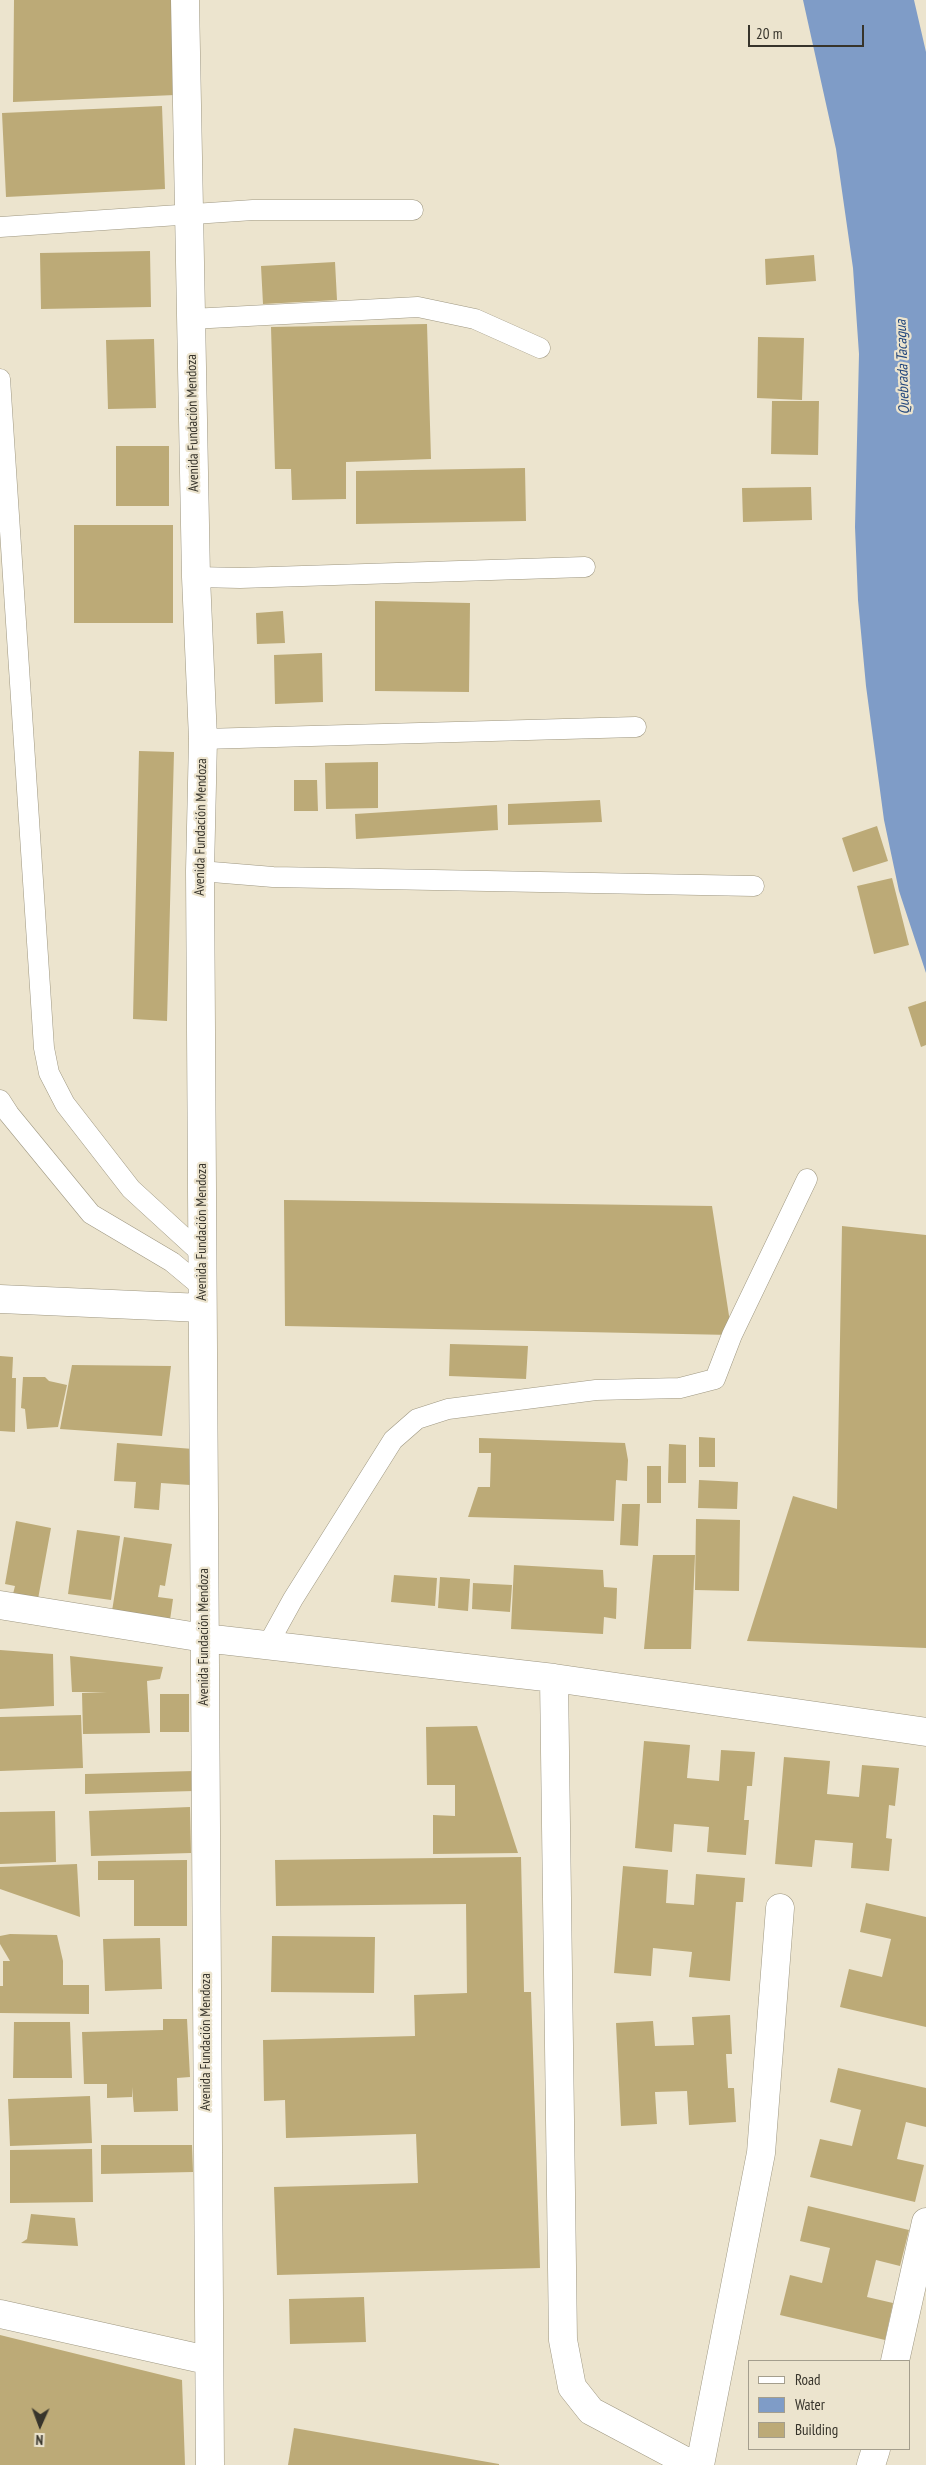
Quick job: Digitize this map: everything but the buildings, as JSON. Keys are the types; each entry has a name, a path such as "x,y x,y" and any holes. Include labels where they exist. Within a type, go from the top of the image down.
{"street":[{"name":"Avenida Fundación Mendoza","path":"185,0 196,577 203,739 200,871 207,2360 210,2465"},
{"path":"0,1299 202,1297"},
{"path":"0,1605 204,1638 554,1678 926,1732"},
{"path":"554,1678 563,2340 572,2387 591,2411 693,2465"},
{"path":"700,2465 761,2153 780,1908"},
{"path":"895,2360 926,2222"},
{"path":"0,2314 207,2360"},
{"path":"871,2465 876,2450"}],"lane":[{"path":"0,227 189,216 253,210 413,210"},
{"path":"191,319 418,306 475,320 540,348"},
{"path":"0,379 44,1048 49,1073 65,1104 132,1189 202,1254"},
{"path":"196,577 240,578 585,567"},
{"path":"203,739 636,727"},
{"path":"200,871 273,877 754,886"},
{"path":"3,1109 91,1214 172,1262 202,1297"},
{"path":"267,1646 293,1599 393,1440 417,1419 448,1409 596,1390 680,1388 715,1379 732,1335 807,1179"}],"water":[{"name":"Quebrada Tacagua","path":"803,0 914,0 926,52 926,973 899,891 884,820 866,686 858,600 855,527 859,354 853,268 836,149"}]}
